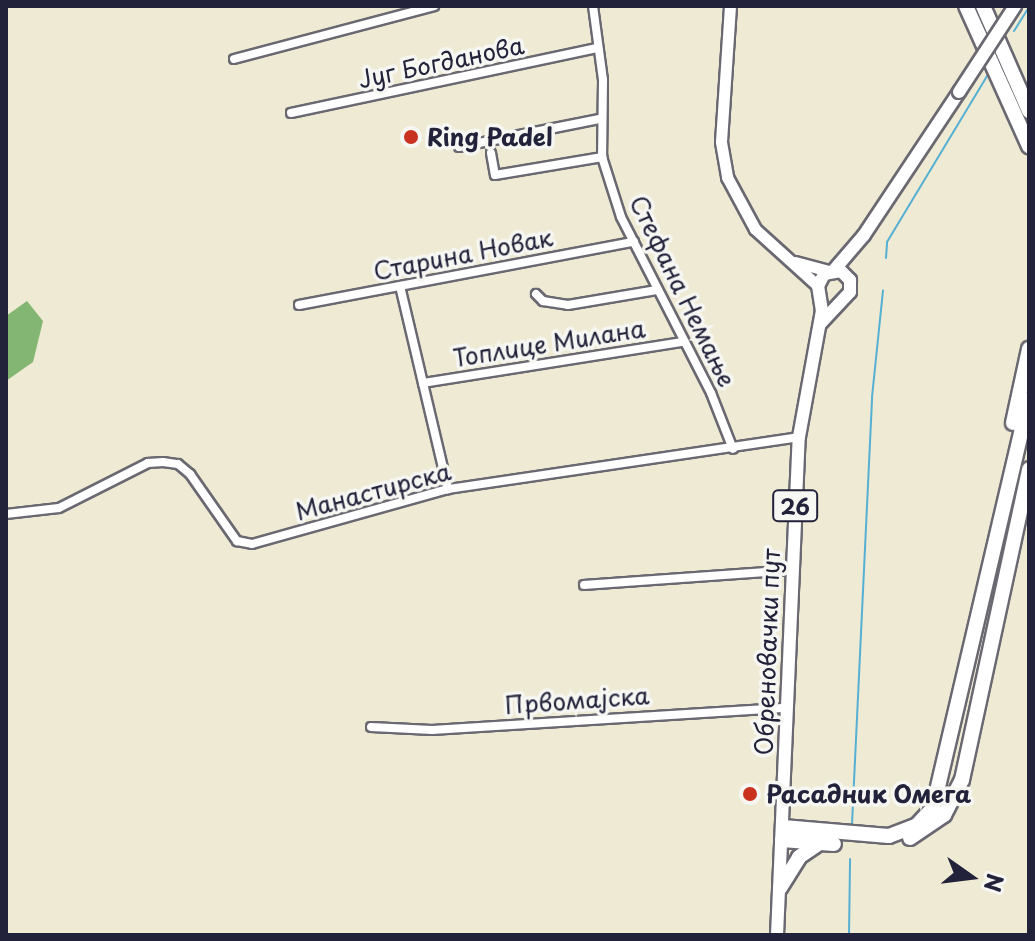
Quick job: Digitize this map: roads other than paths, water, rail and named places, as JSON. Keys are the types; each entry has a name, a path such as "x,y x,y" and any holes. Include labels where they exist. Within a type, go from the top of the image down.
{"highway":[{"path":"966,6 1029,146"},
{"path":"983,6 1029,111"},
{"path":"1007,483 1005,461 1029,349"},
{"path":"782,834 889,836 907,831 933,808 1029,399"},
{"path":"782,834 821,843 902,841 928,829 951,804 970,753 1029,469"},
{"path":"1018,525 1029,498"},
{"path":"780,888 799,857 821,843"}],"main road":[{"path":"730,6 723,159 747,219 820,291 841,301"},
{"path":"820,291 832,270 861,240 1015,6"},
{"path":"820,324 850,292 848,277 861,240"},
{"path":"785,259 848,277"},
{"name":"Обреновачки пут","path":"777,935 799,437 820,324 820,291"}],"street":[{"path":"234,59 434,6"},
{"name":"Стефана Немање","path":"593,6 605,106 599,119 602,157 634,242 733,449"},
{"name":"Југ Богданова","path":"291,113 598,48"},
{"path":"459,147 599,119"},
{"path":"491,153 495,175 602,157"},
{"name":"Старина Новак","path":"299,305 634,242"},
{"path":"400,286 448,489"},
{"path":"536,294 543,301 568,305 657,290"},
{"name":"Топлице Милана","path":"423,383 682,342"},
{"name":"Манастирска","path":"6,514 59,508 148,463 163,462 178,464 190,474 243,545 448,489 799,437"},
{"path":"584,585 793,570"},
{"name":"Првомајска","path":"371,727 432,730 786,708"}],"waterway":[{"path":"1014,31 1029,7"},
{"path":"886,258 887,242 989,73"},
{"path":"852,824 872,397 883,291"},
{"path":"849,935 850,859"}],"place":[{"name":"Ring Padel","path":"411,137"},
{"name":"Расадник Омега","path":"750,794"}]}
